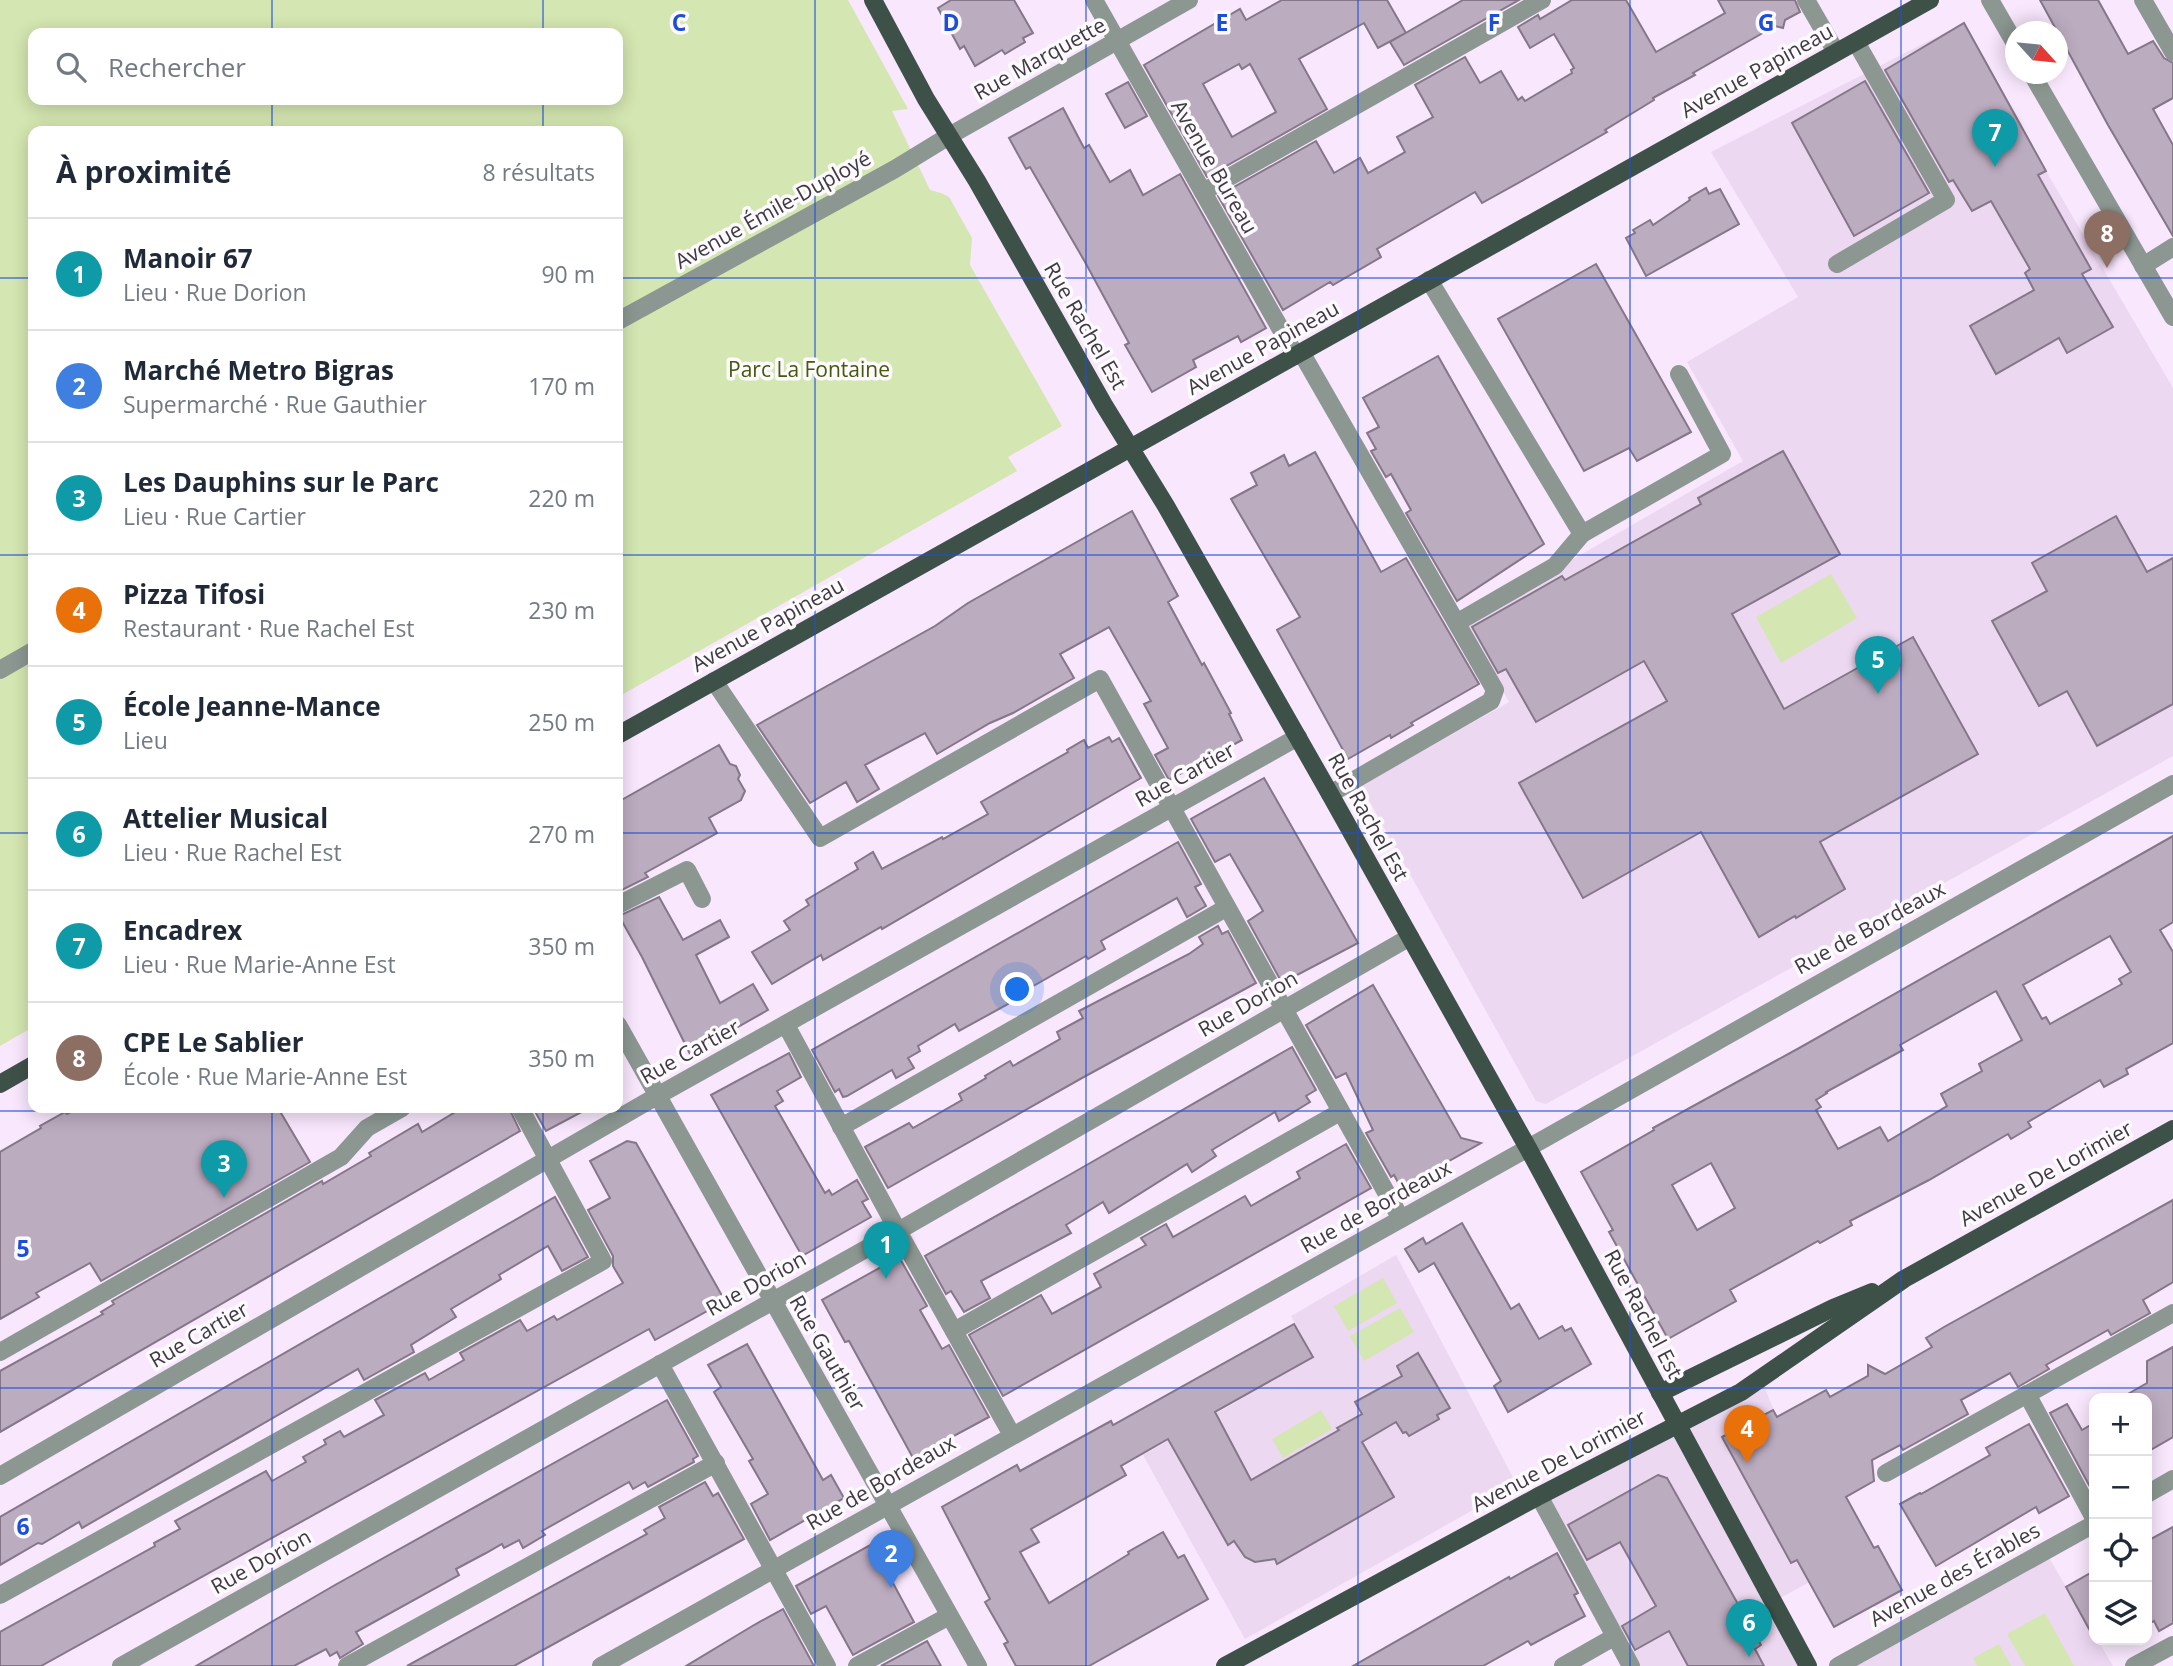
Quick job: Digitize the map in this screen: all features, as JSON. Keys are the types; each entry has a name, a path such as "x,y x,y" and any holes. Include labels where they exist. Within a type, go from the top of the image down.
{"main road":[{"name":"Rue Rachel Est","path":"873,0 926,99 1166,506 1330,794 1528,1148 1808,1666"},
{"name":"Avenue Papineau","path":"623,732 1930,0"},
{"path":"0,1084 28,1068"},
{"name":"Avenue De Lorimier","path":"1225,1666 1539,1496 1741,1392 1905,1279 2173,1129"},
{"name":"Avenue De Lorimier","path":"1660,1393 1833,1308 1905,1279"}],"street":[{"name":"Avenue Bureau","path":"1094,0 1203,192 1458,622 1495,690 1491,701 1330,794"},
{"name":"Rue Marquette","path":"949,136 1189,0"},
{"path":"1203,192 1542,0"},
{"path":"1806,0 1836,52"},
{"path":"1990,0 2005,27"},
{"path":"2143,0 2173,52"},
{"path":"1837,264 1946,200 1856,42"},
{"path":"2038,84 2173,317"},
{"name":"Avenue Émile-Duployé","path":"623,318 884,175 949,136"},
{"path":"2143,266 2173,247"},
{"path":"1429,280 1581,534"},
{"path":"1458,622 1555,566 1581,534 1722,454 1679,373"},
{"path":"0,670 28,654"},
{"path":"714,681 820,838 1100,679 1401,1219"},
{"name":"Rue Cartier","path":"0,1476 548,1158 1298,737"},
{"name":"Rue de Bordeaux","path":"601,1666 2173,784"},
{"path":"623,902 687,870 702,899"},
{"path":"841,1127 1226,908"},
{"name":"Rue Dorion","path":"121,1666 898,1231 1409,937"},
{"path":"786,1025 1013,1435"},
{"name":"Rue Gauthier","path":"623,1034 978,1666"},
{"path":"954,1331 1340,1112"},
{"path":"0,1352 341,1157 367,1128 393,1113"},
{"path":"0,1595 603,1261 523,1113"},
{"path":"1886,1472 2173,1313"},
{"path":"660,1364 827,1666"},
{"path":"2027,1394 2089,1509"},
{"path":"347,1666 716,1463"},
{"path":"2152,1491 2173,1479"},
{"path":"1539,1496 1632,1666"},
{"name":"Avenue des Érables","path":"1838,1666 2089,1527"},
{"path":"857,1666 949,1616"},
{"path":"1563,1666 1614,1637"},
{"path":"2134,1666 2173,1645"}],"shaded area":[{"path":"1964,23 2046,171 2173,388 2173,756 1546,1104 1536,1101 1361,786 1509,702 1464,622 1743,461 1687,362 1798,297 1711,152"},
{"path":"1396,1255 1517,1485 1245,1639 1143,1455 1313,1358 1291,1316"},
{"path":"1764,1386 1777,1418 1859,1555 1773,1602 1804,1666 1636,1666 1547,1501"},
{"path":"2045,1551 2089,1626 2089,1645 2101,1645 2113,1666 1839,1666"}],"green space":[{"name":"Parc La Fontaine","path":"0,0 848,0 908,109 892,111 930,190 949,197 972,238 970,265 1062,426 1008,457 1017,471 623,694 623,126 28,126 28,1030 0,1046"},
{"path":"1831,574 1857,618 1781,663 1756,617"},
{"path":"1383,1278 1397,1303 1348,1331 1334,1306"},
{"path":"1400,1308 1414,1332 1364,1361 1350,1336"},
{"path":"1321,1410 1332,1429 1283,1458 1272,1439"},
{"path":"2045,1613 2074,1666 2025,1666 2007,1634"},
{"path":"1999,1644 2011,1666 1977,1666 1973,1658"}],"building":[{"path":"951,0 1014,0 1033,33 1023,38 1025,42 1005,54 1002,50 975,66 964,46 960,49 938,8"},
{"path":"1282,0 1387,0 1406,33 1378,48 1364,23 1299,59 1327,109 1207,177 1144,65 1240,9 1246,20","holes":["1239,64 1242,69 1250,64 1276,112 1232,137 1203,84"]},
{"path":"1463,0 1519,0 1404,65 1390,42"},
{"path":"1572,0 1626,0 1656,52 1725,13 1718,0 1795,0 1800,12 1785,20 1783,28 1775,26 1693,73 1695,75 1653,98 1654,100 1605,130 1607,132 1536,173 1482,203 1475,192 1377,249 1381,257 1333,285 1330,282 1283,310 1218,196 1316,141 1334,173 1360,158 1368,173 1405,152 1397,137 1433,117 1415,85 1465,57 1480,83 1501,71 1518,100 1522,97 1525,101 1572,73 1574,68 1554,34 1530,48 1518,27 1538,15 1540,19"},
{"path":"2040,0 2098,0 2128,54 2153,41 2164,58 2173,63 2173,98 2153,109 2173,145 2173,236 2068,51 2068,21 2051,21"},
{"path":"1964,23 2046,171 2038,175 2091,269 2082,274 2113,327 2067,353 2059,338 1996,374 1970,326 2034,290 2025,273 2030,269 1991,201 1972,211 1953,180 1949,182 1885,70"},
{"path":"1865,81 1929,193 1854,236 1792,123"},
{"path":"1128,82 1147,116 1125,128 1106,94"},
{"path":"1063,108 1084,148 1089,145 1110,182 1130,170 1143,195 1180,174 1266,328 1241,342 1238,336 1193,360 1196,367 1152,392 1125,345 1129,343 1085,262 1030,167 1026,169 1009,138"},
{"path":"1706,188 1709,194 1720,189 1739,224 1646,276 1626,238 1635,233 1633,230 1650,220 1653,225"},
{"path":"1596,264 1691,432 1637,461 1629,448 1584,471 1498,319"},
{"path":"1438,356 1544,544 1457,601 1406,513 1411,510 1391,474 1386,477 1371,451 1376,449 1367,433 1379,427 1363,398"},
{"path":"1783,451 1840,554 1732,614 1784,709 1913,637 1978,754 1820,842 1845,889 1759,937 1701,832 1583,898 1519,783 1667,701 1644,661 1536,722 1506,669 1498,673 1472,627 1562,576 1565,580 1701,504 1698,498"},
{"path":"1315,452 1381,572 1406,558 1479,684 1411,723 1413,725 1391,738 1390,735 1348,759 1277,630 1300,617 1231,499 1257,485 1251,473 1284,455 1289,466"},
{"path":"1132,511 1178,596 1168,602 1231,713 1229,714 1242,740 1169,780 1155,755 1168,748 1144,704 1151,701 1109,627 1060,654 1074,678 937,754 925,733 865,765 879,789 857,802 846,782 810,803 757,725 935,626 968,603"},
{"path":"2116,516 2147,572 2173,558 2173,704 2097,746 2067,691 2039,706 1992,621 2047,591 2032,563"},
{"path":"1109,737 1112,742 1119,738 1141,778 882,929 881,927 823,960 821,955 772,984 752,952 790,930 784,921 809,905 806,900 858,869 855,863 873,852 882,869 942,837 943,839 988,814 981,802 1084,740 1088,748"},
{"path":"719,745 730,764 736,766 740,775 738,779 745,791 741,800 709,818 717,833 645,873 648,877 623,890 623,799"},
{"path":"1264,778 1358,943 1282,983 1248,921 1263,911 1230,854 1215,862 1191,819"},
{"path":"2173,836 2173,922 2160,930 2173,952 2173,1043 2126,1069 2128,1074 2104,1087 2100,1080 2028,1122 2031,1127 2011,1139 2008,1134 1929,1180 1850,1221 1852,1225 1820,1243 1818,1241 1730,1290 1736,1301 1668,1339 1609,1232 1613,1230 1581,1172 1654,1130 1653,1128","holes":["2110,936 2131,972 2119,979 2122,984 2050,1024 2046,1017 2042,1019 2023,985","1996,991 2022,1040 1979,1064 1982,1071 1941,1094 1947,1106 1888,1141 1880,1127 1838,1149 1816,1110 1821,1107 1816,1100 1903,1050 1900,1045","1711,1163 1735,1208 1697,1230 1672,1185"]},
{"path":"1178,842 1201,884 1195,887 1206,906 1187,917 1177,898 1101,941 1105,949 1088,959 1086,956 959,1031 955,1024 918,1046 920,1051 908,1058 914,1068 896,1078 892,1070 847,1096 843,1097 839,1089 835,1092 812,1050"},
{"path":"659,897 683,940 720,920 729,937 696,955 720,1003 753,984 768,1010 690,1054 623,923 623,914"},
{"path":"1218,926 1222,934 1228,931 1256,983 888,1188 865,1147 909,1123 913,1128 962,1100 959,1094 986,1078 985,1076 1010,1061 1013,1066 1060,1039 1057,1032 1083,1018 1079,1011 1189,954 1203,944 1199,937"},
{"path":"1373,985 1461,1138 1481,1143 1401,1188 1394,1175 1391,1177 1366,1133 1373,1130 1346,1073 1336,1078 1306,1025"},
{"path":"1292,1047 1316,1090 1306,1096 1310,1102 1279,1121 1275,1112 1212,1150 1216,1156 1192,1172 1187,1164 1109,1213 1103,1202 1066,1225 1071,1233 981,1281 990,1298 964,1312 951,1291 946,1294 925,1256"},
{"path":"789,1053 801,1077 777,1091 783,1101 775,1106 825,1193 829,1190 832,1195 857,1180 868,1199 862,1202 871,1217 802,1256 711,1095"},
{"path":"63,1113 281,1113 310,1162 101,1281 90,1263 36,1293 39,1297 0,1319 0,1152 41,1128 40,1126"},
{"path":"454,1113 511,1113 520,1131 0,1432 0,1371 103,1314 101,1312 114,1304 112,1301 322,1181 323,1184 371,1156 369,1153 418,1124 422,1132"},
{"path":"536,1113 580,1113 546,1131"},
{"path":"627,1141 636,1143 725,1301 655,1340 649,1329 41,1666 0,1666 0,1632 155,1546 154,1543 180,1529 175,1521 266,1471 272,1481 306,1462 303,1457 326,1444 324,1440 340,1431 344,1437 384,1415 375,1400 425,1373 429,1380 464,1360 460,1353 520,1320 527,1331 554,1316 557,1320 623,1283 613,1266 613,1256 588,1210 610,1198 590,1161"},
{"path":"1346,1144 1371,1188 1003,1396 969,1335 1041,1295 1052,1314 1101,1287 1094,1274 1146,1245 1141,1238 1166,1224 1173,1237 1245,1196 1251,1206 1300,1178 1297,1172"},
{"path":"555,1197 588,1257 562,1271 548,1246 499,1275 501,1279 451,1309 456,1317 411,1345 414,1352 364,1380 358,1369 82,1528 79,1522 0,1565 0,1517"},
{"path":"2173,1200 2173,1282 2143,1300 2150,1313 2111,1335 2108,1330 2046,1365 2049,1369 2018,1387 2010,1373 1961,1400 1968,1414 1903,1450 1900,1445 1872,1460 1874,1481 1846,1497 1874,1548 1878,1546 1902,1590 1834,1627 1797,1560 1791,1563 1722,1437 1773,1410 1777,1417 1826,1390 1830,1397 1868,1376 1868,1365 1885,1374 1932,1347 1926,1338 1944,1327"},
{"path":"1462,1223 1511,1309 1519,1304 1539,1339 1562,1326 1565,1331 1571,1328 1591,1364 1508,1412 1494,1386 1501,1381 1434,1263 1419,1272 1405,1249 1423,1238 1426,1244"},
{"path":"899,1257 927,1306 920,1310 942,1349 949,1345 989,1417 913,1458 849,1341 845,1342 822,1300"},
{"path":"1294,1324 1313,1357 1215,1412 1251,1480 1362,1414 1355,1402 1402,1376 1397,1366 1418,1353 1450,1408 1437,1415 1439,1419 1409,1436 1406,1432 1403,1433 1396,1422 1362,1442 1394,1497 1277,1564 1275,1559 1255,1562 1245,1557 1234,1541 1228,1545 1168,1439 1121,1466 1126,1475 1031,1529 1039,1542 1020,1552 1049,1603 1163,1532 1178,1558 1184,1555 1208,1599 1089,1666 1016,1666 1004,1644 1008,1642 985,1602 990,1599 942,1507 1017,1465 1020,1471 1111,1421 1113,1425"},
{"path":"747,1344 823,1480 831,1475 844,1498 770,1540 751,1504 768,1494 749,1461 753,1459 714,1392 721,1387 708,1365"},
{"path":"2173,1347 2173,1437 2152,1449 2152,1393 2130,1393 2147,1383 2147,1361"},
{"path":"667,1400 698,1456 693,1459 694,1462 648,1487 645,1482 633,1489 629,1482 542,1531 545,1535 523,1548 519,1540 504,1548 502,1544 456,1569 459,1575 356,1632 363,1644 340,1658 337,1652 330,1656 326,1649 294,1666 196,1666 335,1585"},
{"path":"2067,1404 2082,1430 2089,1426 2089,1485 2050,1413"},
{"path":"2029,1424 2069,1496 2039,1513 2036,1507 1936,1566 1900,1504 1990,1455 1986,1448"},
{"path":"1658,1475 1667,1478 1761,1645 1755,1649 1764,1666 1688,1666 1669,1631 1635,1650 1622,1626 1656,1606 1620,1542 1587,1560 1568,1525"},
{"path":"705,1482 713,1496 718,1493 744,1539 514,1666 407,1666 647,1534 644,1530 665,1518 659,1507"},
{"path":"2173,1527 2173,1623 2159,1631 2154,1621 2152,1622 2152,1538"},
{"path":"872,1544 914,1622 853,1655 826,1606 811,1614 796,1586"},
{"path":"1557,1553 1578,1593 1574,1595 1585,1616 1531,1645 1528,1641 1483,1666 1353,1666 1509,1577 1510,1579"},
{"path":"2089,1574 2089,1629 2066,1587"},
{"path":"783,1609 814,1666 686,1666 754,1625"},
{"path":"927,1641 941,1666 881,1666"}],"place":[{"name":"Encadrex","path":"1995,167"},
{"name":"CPE Le Sablier","path":"2107,268"},
{"name":"École Jeanne-Mance","path":"1878,694"},
{"name":"Les Dauphins sur le Parc","path":"224,1198"},
{"name":"Manoir 67","path":"886,1279"},
{"name":"Pizza Tifosi","path":"1747,1463"},
{"name":"Marché Metro Bigras","path":"891,1588"},
{"name":"Attelier Musical","path":"1749,1657"}]}
